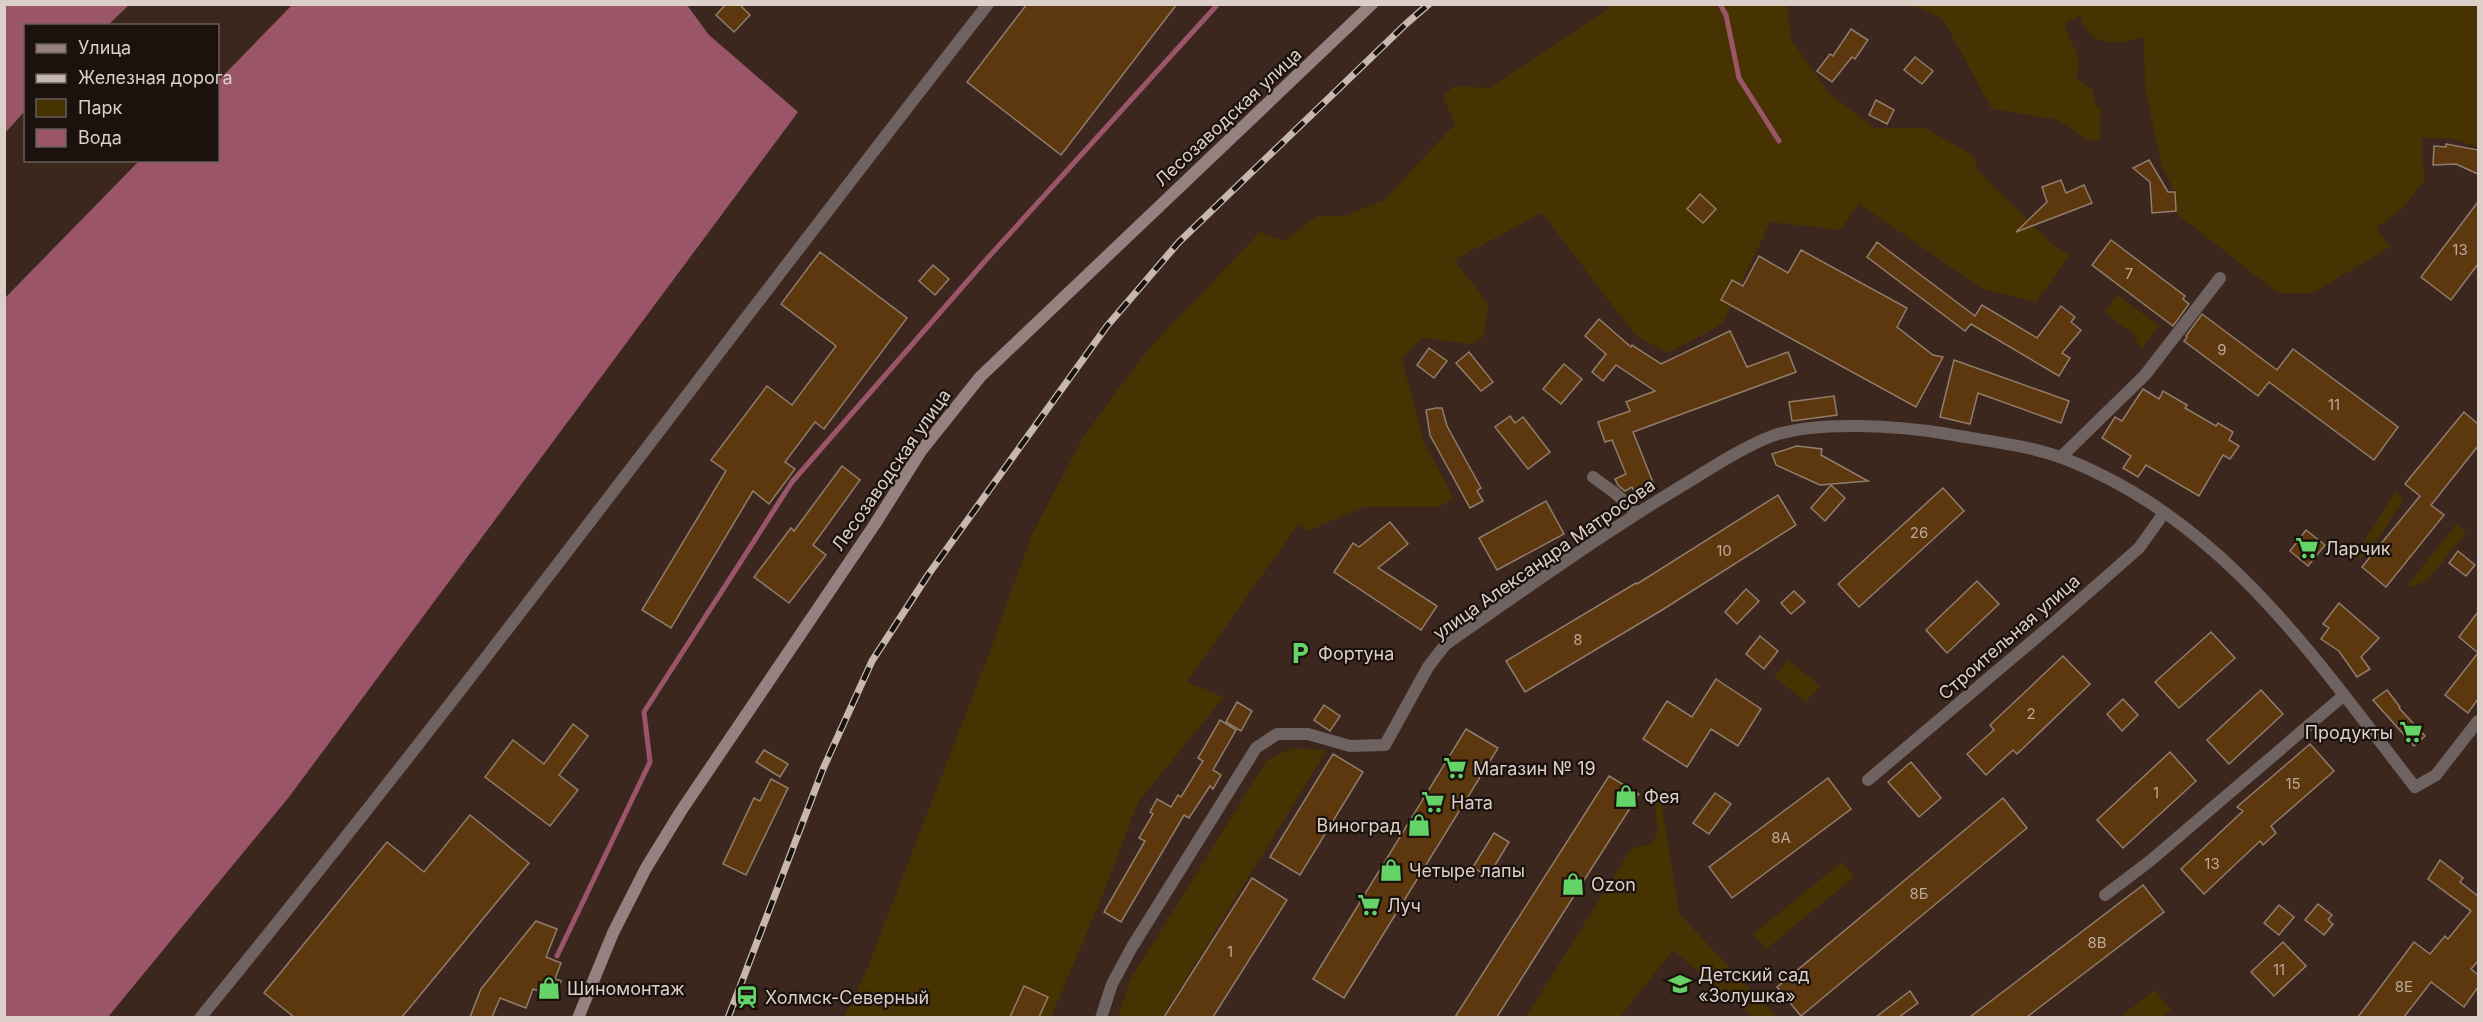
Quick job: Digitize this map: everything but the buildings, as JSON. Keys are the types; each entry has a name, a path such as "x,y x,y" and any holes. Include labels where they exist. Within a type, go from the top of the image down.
{"main road":[{"name":"Лесозаводская улица","path":"578,1017 613,933 646,868 681,811 868,534 921,451 956,405 988,369 1372,4"}],"street":[{"path":"200,1017 302,893 624,480 988,4"},
{"path":"2061,458 2145,375 2220,278"},
{"name":"улица Александра Матросова","path":"1101,1017 1112,984 1132,947 1256,747 1277,734 1308,734 1350,746 1385,745 1428,667 1445,645 1637,513 1737,453 1775,435 1816,428 1867,427 1925,430 2005,444 2061,458 2119,484 2183,524 2259,593 2308,647 2343,696 2415,787 2436,775 2478,721"},
{"path":"1593,477 1637,513"},
{"name":"Строительная улица","path":"1868,780 2139,548 2164,513"},
{"path":"2104,895 2150,861 2343,696"}],"green space":[{"path":"1610,5 1787,5 1791,40 1830,94 1875,128 1925,128 1973,155 1978,171 2049,241 2069,256 2036,302 1983,289 1859,204 1840,230 1770,222 1722,324 1668,353 1636,336 1542,213 1454,260 1488,304 1484,336 1472,344 1421,338 1402,359 1423,441 1454,498 1439,507 1364,507 1308,531 1298,524 1187,682 1224,697 1138,802 1102,897 1051,1017 844,1018 867,969 989,654 1032,534 1084,436 1145,353 1260,232 1284,241 1317,216 1344,216 1384,200 1455,124 1443,96 1454,86 1490,88 1609,8"},
{"path":"1912,5 2478,5 2478,147 2455,139 2422,138 2424,181 2402,209 2376,228 2390,247 2312,293 2278,293 2177,214 2175,192 2161,165 2145,86 2144,37 2123,42 2102,41 2089,33 2080,16 2064,24 2078,58 2077,79 2093,90 2095,105 2101,108 2099,141 2088,140 2059,120 1992,109 1943,19"},
{"path":"2117,295 2159,326 2141,350 2134,334 2104,312"},
{"path":"2395,492 2403,500 2382,533 2361,559 2356,555"},
{"path":"2456,524 2466,532 2427,581 2406,588"},
{"path":"1788,660 1820,686 1806,702 1774,677"},
{"path":"1294,748 1327,750 1162,1017 1118,1017 1130,980 1267,760"},
{"path":"1653,791 1661,798 1679,914 1777,1017 1753,1017 1673,950 1620,1017 1526,1017 1631,849 1652,843 1658,831"},
{"path":"1842,862 1854,877 1766,949 1753,934"},
{"path":"2155,990 2171,1010 2161,1017 2120,1017"}],"water":[{"path":"5,4 129,5 109,24 24,24 24,112 5,133"},
{"path":"292,5 687,5 709,35 798,112 289,797 108,1017 5,1017 5,298 138,162 219,162 219,80"}],"waterway":[{"path":"557,956 650,762 644,712 792,482 985,261 1218,4"},
{"path":"1720,4 1726,15 1739,78 1779,141"}],"railway":[{"path":"728,1018 823,769 872,661 928,575 1107,326 1179,242 1429,4"}],"place":[{"name":"Ларчик","path":"2307,548"},
{"name":"Фортуна","path":"1300,653"},
{"name":"Продукты","path":"2411,732"},
{"name":"Магазин № 19","path":"1455,768"},
{"name":"Фея","path":"1626,796"},
{"name":"Ната","path":"1433,802"},
{"name":"Виноград","path":"1419,825"},
{"name":"Четыре лапы","path":"1391,870"},
{"name":"Ozon","path":"1573,884"},
{"name":"Луч","path":"1369,905"},
{"name":"Детский сад «Золушка»","path":"1680,984"},
{"name":"Шиномонтаж","path":"549,988"},
{"name":"Холмск-Северный","path":"747,997"}]}
